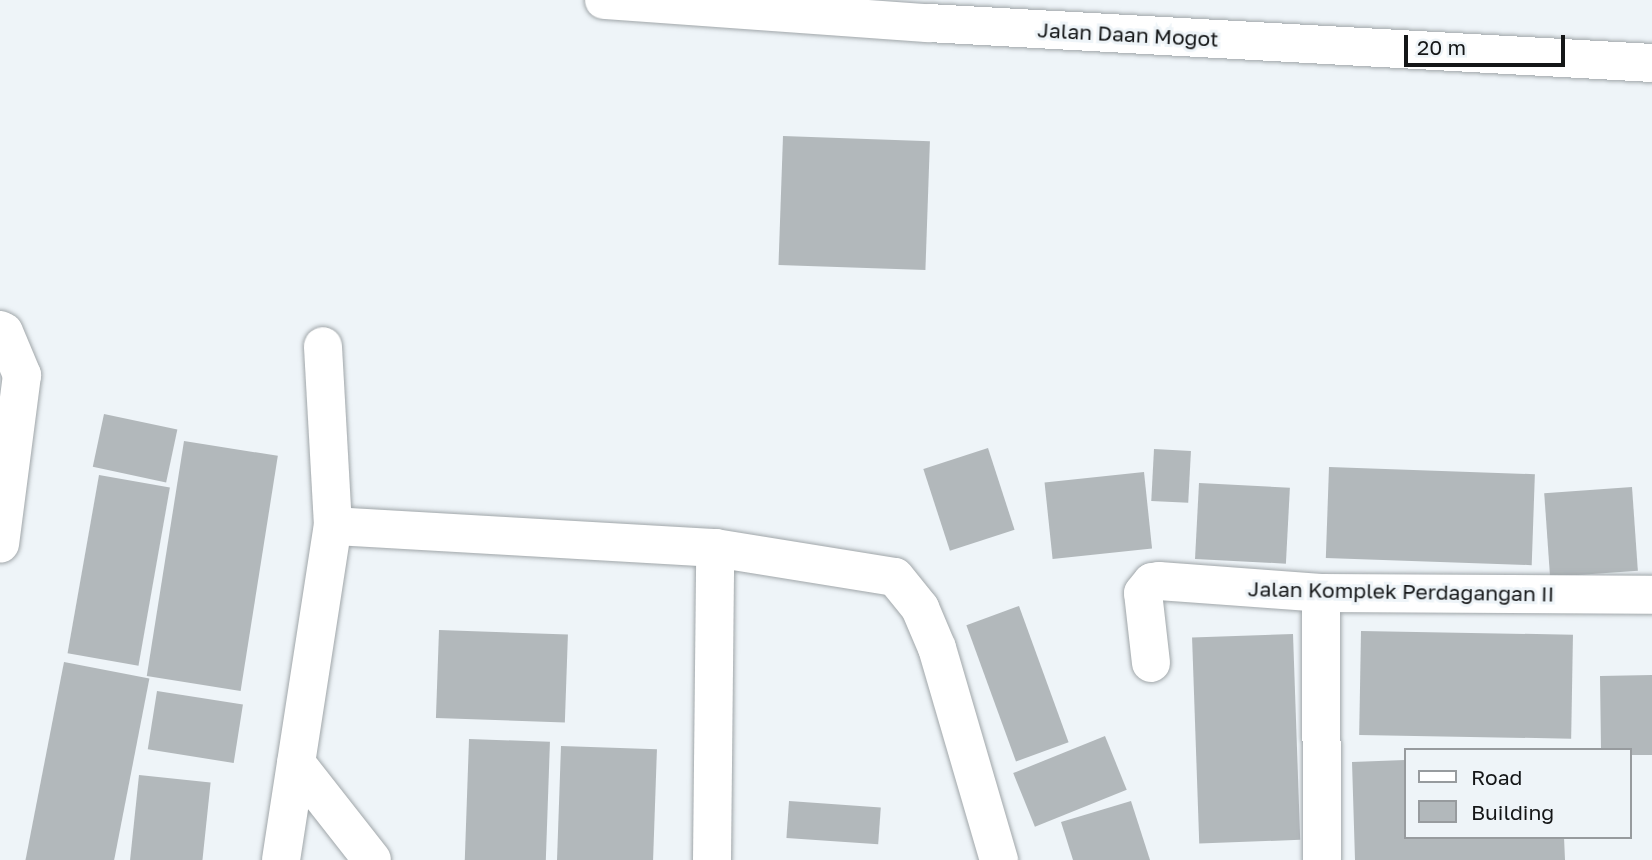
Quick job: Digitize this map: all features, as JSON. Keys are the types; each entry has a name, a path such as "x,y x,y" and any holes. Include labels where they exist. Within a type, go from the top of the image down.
{"street":[{"name":"Jalan Daan Mogot","path":"604,0 911,11 1652,63"},
{"path":"0,330 5,332 22,374 0,544"},
{"path":"281,860 333,526 323,346"},
{"path":"333,526 715,548 895,577 920,608 937,648 999,860"},
{"path":"712,860 715,548"},
{"name":"Jalan Komplek Perdagangan II","path":"1151,663 1143,593 1152,582 1321,593 1652,595"},
{"path":"1321,593 1322,860"},
{"path":"296,763 372,860"}],"building":[{"path":"783,136 930,141 925,270 778,265"},
{"path":"104,414 177,430 166,482 93,467"},
{"path":"184,441 278,456 241,691 147,676"},
{"path":"988,448 1015,530 950,551 923,469"},
{"path":"1154,449 1191,451 1188,503 1151,501"},
{"path":"1329,467 1535,474 1532,565 1326,558"},
{"path":"1144,472 1152,549 1053,559 1045,482"},
{"path":"99,475 170,488 138,666 68,653"},
{"path":"1199,483 1290,488 1286,564 1195,559"},
{"path":"1632,487 1638,571 1550,577 1544,493"},
{"path":"1019,606 1069,742 1016,761 966,625"},
{"path":"439,630 568,635 565,722 436,718"},
{"path":"1361,631 1573,635 1571,739 1359,735"},
{"path":"1293,634 1300,840 1199,843 1192,638"},
{"path":"64,662 149,679 114,860 26,860"},
{"path":"1652,675 1652,755 1631,755 1631,748 1601,748 1600,676"},
{"path":"157,691 243,705 234,763 148,749"},
{"path":"1105,736 1127,790 1035,827 1013,773"},
{"path":"469,739 550,742 546,860 465,860"},
{"path":"561,746 657,749 653,860 557,860"},
{"path":"1404,760 1404,839 1564,839 1565,860 1355,860 1352,762"},
{"path":"139,775 211,783 202,860 130,860"},
{"path":"789,801 881,807 878,844 786,838"},
{"path":"1131,801 1150,860 1073,860 1061,822"}]}
